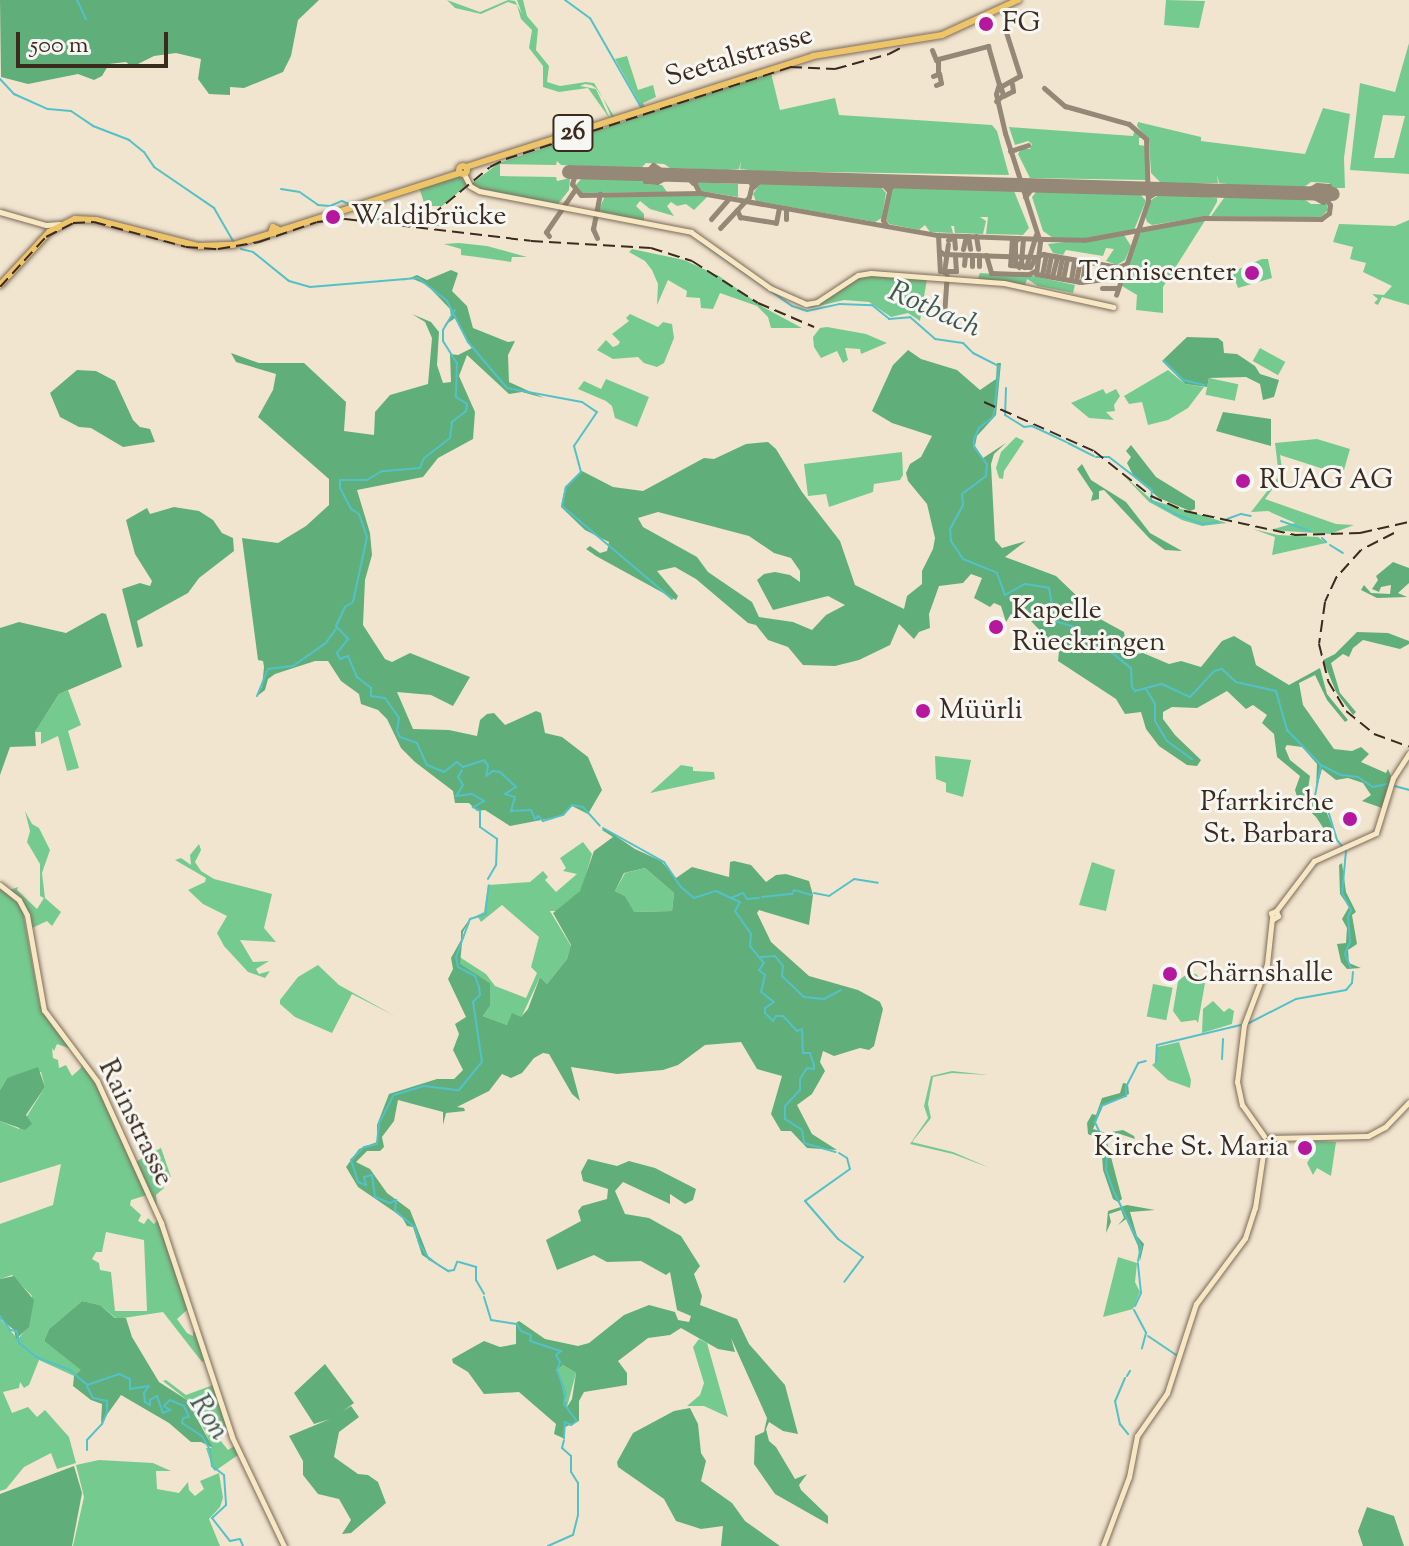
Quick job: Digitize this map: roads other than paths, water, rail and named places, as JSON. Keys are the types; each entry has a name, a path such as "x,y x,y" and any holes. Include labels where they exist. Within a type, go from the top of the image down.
{"main road":[{"name":"Seetalstrasse","path":"51,227 75,219 96,220 198,246 226,246 263,237 274,230 813,56 942,35 1018,0"},
{"path":"465,170 469,184 479,191 694,233 770,288 809,304 858,275 871,273 1004,283 1113,307"},
{"path":"0,212 51,227"},
{"name":"26","path":"0,285 51,227"},
{"path":"1103,1546 1129,1477 1137,1436 1167,1393 1196,1304 1245,1238 1255,1208 1266,1138 1242,1105 1237,1082 1243,1029 1267,964 1271,913 1276,911 1306,869 1334,850 1375,834 1395,775 1409,753"},
{"name":"Rainstrasse","path":"0,885 24,907 44,1010 104,1093 167,1237 232,1437 284,1546"},
{"path":"1266,1138 1368,1136 1386,1126 1409,1102"}],"waterway":[{"path":"77,0 86,19"},
{"path":"565,0 590,18 641,107"},
{"path":"0,79 14,94 48,109 71,111 93,126 129,140 144,152 154,167 214,208 233,241"},
{"path":"281,189 300,192"},
{"path":"301,193 318,205 330,206 342,201 351,205"},
{"path":"357,210 363,218 406,221"},
{"path":"411,225 445,225"},
{"name":"Rotbach","path":"701,242 792,306 807,311 839,304 872,305 889,319 910,317 935,339 963,343 973,353 999,366 995,405"},
{"path":"241,249 253,252 289,281 310,287 418,278 447,301 468,342 507,388 582,402 597,412 574,446 581,472 566,487 562,506 672,599"},
{"path":"455,310 443,330 443,341 457,363 456,397 467,404 466,411 452,422 450,438 424,458 420,468 382,471 367,480 340,480 340,488 351,509 359,514 367,537 353,602 345,607 336,626 348,639 337,653 340,659 348,656 357,677 371,688 371,696 385,698 399,718 397,731 400,737 417,743 427,765 444,772 457,762 463,767 484,760 488,766 486,776 493,771 500,772 516,787 505,794 515,797 511,811 531,810 535,819 538,816 543,821 563,815 572,805 583,807 600,826"},
{"path":"1164,361 1183,380 1204,385"},
{"path":"1006,388 1005,415 1024,427 1032,426 1066,442"},
{"name":"Rotbach","path":"995,408 993,417 979,428 974,439 974,447 987,464 986,476 962,494 963,505 950,529 951,541 963,559 997,573 1005,595 1025,584 1049,588 1055,621 1075,627 1086,641 1111,652 1131,668 1135,691 1162,684 1190,697 1214,671 1222,669 1236,682 1276,691 1287,730 1321,765 1341,775 1358,777 1373,787 1387,784 1409,790"},
{"path":"1068,443 1094,456"},
{"path":"1096,457 1109,457 1152,490 1151,500 1175,514 1203,524 1218,522"},
{"path":"1227,519 1241,514 1251,516"},
{"path":"1281,521 1310,531"},
{"path":"1322,538 1326,542"},
{"path":"1330,545 1343,553"},
{"path":"257,696 268,669 293,666 325,644 336,629"},
{"path":"1146,689 1155,704 1155,721 1167,741 1192,759"},
{"path":"1321,765 1315,796 1326,804 1337,840 1346,851 1342,893 1351,910 1348,917 1350,942 1345,954 1351,968"},
{"path":"462,770 458,777 463,785 456,796 472,794 484,801 473,807 480,811 480,827 497,839 496,865 488,879"},
{"path":"603,828 664,862 681,887 694,898 716,891 740,902 735,911 751,934 750,946 764,963 759,970 765,975 761,992 774,1002 765,1008 765,1013 773,1021 776,1016 783,1016 797,1031 802,1029 803,1053 810,1053 814,1065 814,1069 807,1068 800,1079 800,1090 785,1106 785,1119 802,1130 804,1143 836,1152"},
{"path":"814,893 829,896 854,879 878,883"},
{"path":"486,908 489,885"},
{"path":"762,897 792,894 794,890 811,895"},
{"path":"731,898 743,893 747,899 759,898"},
{"path":"394,1095 424,1086 459,1090 482,1062 473,1002 480,995 479,987 475,976 458,967 456,957 470,919 486,914 486,910"},
{"path":"761,957 775,956 783,966 782,976 804,997 824,999 841,990"},
{"path":"1249,1023 1296,999 1346,990 1352,983 1353,972"},
{"path":"1156,1062 1157,1045 1241,1025"},
{"path":"1222,1059 1223,1039"},
{"path":"1138,1261 1141,1247 1114,1192 1106,1170 1107,1148 1095,1122 1101,1106 1126,1096 1126,1087 1138,1063 1146,1061"},
{"path":"393,1096 379,1124 377,1144 364,1147 351,1160 358,1182 366,1185 364,1177 372,1175 375,1197 390,1203 396,1200 395,1211 415,1227 419,1243 429,1259 448,1271 454,1270 457,1262"},
{"path":"839,1153 847,1158 850,1169 805,1201 838,1239 863,1257 844,1282"},
{"path":"459,1262 476,1267 476,1280 484,1294"},
{"path":"1135,1306 1141,1293 1138,1263"},
{"path":"484,1297 491,1320 517,1324 521,1331 531,1335 530,1341 561,1351 556,1355 560,1362 557,1370 565,1392 564,1404 577,1421 571,1425 565,1422 564,1438"},
{"path":"1134,1310 1146,1333 1142,1348"},
{"name":"Ron","path":"0,1316 10,1330 17,1331 19,1343 36,1357 70,1370 87,1385 119,1374 130,1379 130,1389 149,1386 144,1393 145,1402 150,1405 150,1400 157,1396 163,1413 170,1410 164,1406 170,1400 184,1406 189,1417 183,1418 182,1423 202,1436 210,1450 212,1466 224,1475 226,1505 212,1518 230,1541 240,1539 243,1546"},
{"path":"1148,1336 1176,1355"},
{"path":"1127,1376 1130,1371"},
{"path":"1125,1378 1115,1401 1120,1424 1128,1434"},
{"path":"87,1386 93,1398 107,1401 107,1412 102,1424 87,1440 87,1450"},
{"path":"548,1546 573,1535 578,1515 578,1483 571,1472 571,1456 562,1448 564,1440"}],"railway":[{"path":"409,223 432,215 490,167 506,159 790,67 835,69 889,54 904,46"},
{"path":"0,287 46,237 73,223 94,222 186,247 218,249 259,242 317,222 345,219 531,241 651,248 692,261 758,303 814,327"},
{"path":"984,402 1094,451 1151,496 1185,511 1295,535 1360,533 1409,522"},
{"path":"1394,533 1361,550 1336,578 1325,602 1319,644 1328,681 1346,711 1374,734 1409,747"}],"place":[{"name":"FG","path":"986,24"},
{"name":"Waldibrücke","path":"333,217"},
{"name":"Tenniscenter","path":"1252,273"},
{"name":"RUAG AG","path":"1243,481"},
{"name":"Kapelle Rüeckringen","path":"996,627"},
{"name":"Müürli","path":"923,711"},
{"name":"Pfarrkirche St. Barbara","path":"1350,819"},
{"name":"Chärnshalle","path":"1170,974"},
{"name":"Kirche St. Maria","path":"1305,1148"}]}
